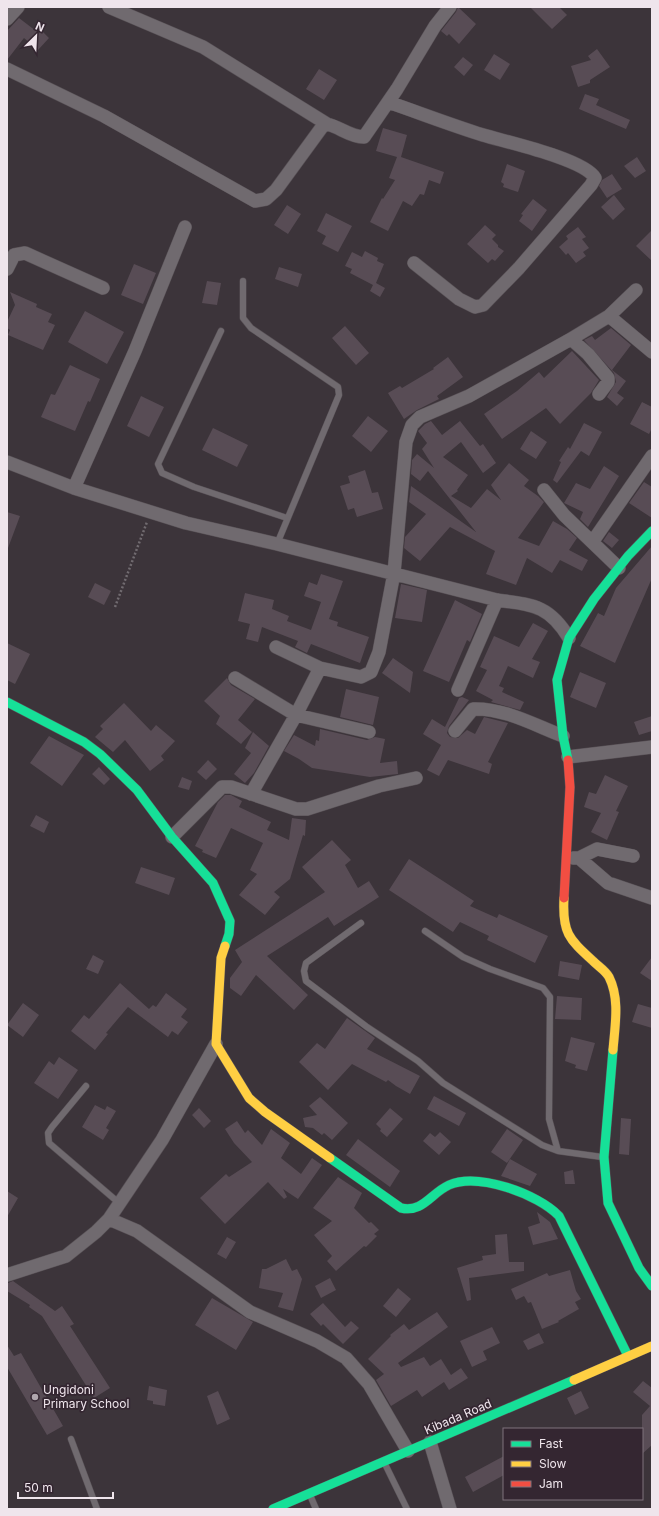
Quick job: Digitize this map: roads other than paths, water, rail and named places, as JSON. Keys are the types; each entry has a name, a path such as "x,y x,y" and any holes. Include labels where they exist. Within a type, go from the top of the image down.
{"street":[{"path":"7,19 18,7"},
{"path":"109,7 203,47 327,124 335,126 356,137 364,137 388,102 435,26 450,7"},
{"path":"7,69 104,116 256,201 266,199 276,190 322,127 327,124"},
{"path":"388,102 484,136 529,147 577,165 593,174 595,178 591,185 519,268 483,305 475,307 459,299 414,263"},
{"path":"74,488 135,351 185,227"},
{"path":"7,269 14,256 25,253 103,288"},
{"path":"276,647 320,668 361,677 371,672 379,652 394,573 406,442 412,426 420,417 469,396 609,316 636,290"},
{"path":"609,316 652,352"},
{"path":"571,338 588,354 608,378 608,382 599,394"},
{"path":"592,541 652,456"},
{"path":"7,462 74,488 186,523 277,544 497,600 533,605 548,613 559,623 569,638"},
{"path":"544,490 564,515 619,568"},
{"path":"652,531 594,599 569,638 557,680 563,736 568,757 570,787 562,908 565,929 576,945 608,975 614,992 616,1011 604,1157 608,1203 639,1268 652,1286"},
{"path":"458,690 497,600"},
{"path":"251,794 296,715 320,668"},
{"path":"235,678 296,715 369,732"},
{"path":"7,702 84,742 100,754 137,790 172,837 214,883 230,922 229,934 221,958 216,1044 162,1140 109,1219 96,1232 66,1256 7,1276"},
{"path":"455,731 473,709 480,709 505,712 563,736"},
{"path":"568,757 652,747"},
{"path":"172,837 222,787 231,787 296,809 307,809 379,786 416,778"},
{"path":"566,858 580,858 597,849 633,856"},
{"path":"580,858 608,883 652,898"},
{"path":"216,1044 249,1098 258,1106 401,1208 408,1211 420,1207 445,1187 460,1182 477,1180 494,1184 549,1206 559,1216 628,1356"},
{"path":"109,1219 136,1231 250,1312 317,1342 346,1358 369,1384 408,1451"},
{"name":"Kibada Road","path":"273,1509 652,1346"},
{"path":"430,1442 450,1509"}],"lane":[{"path":"242,282 243,318 251,328 338,387 339,394 277,544"},
{"path":"221,331 158,464 162,473 194,487 287,518"},
{"path":"361,923 306,963 304,971 306,981 367,1027 418,1061 443,1084 542,1145 558,1151 604,1157"},
{"path":"425,931 463,957 490,970 543,988 550,997 550,1118 558,1151"},
{"path":"86,1086 48,1133 49,1143 119,1203"},
{"path":"71,1439 97,1509"},
{"path":"384,1462 407,1509"},
{"path":"309,1493 316,1509"}],"place":[{"name":"Ungidoni Primary School","path":"35,1397"}]}
